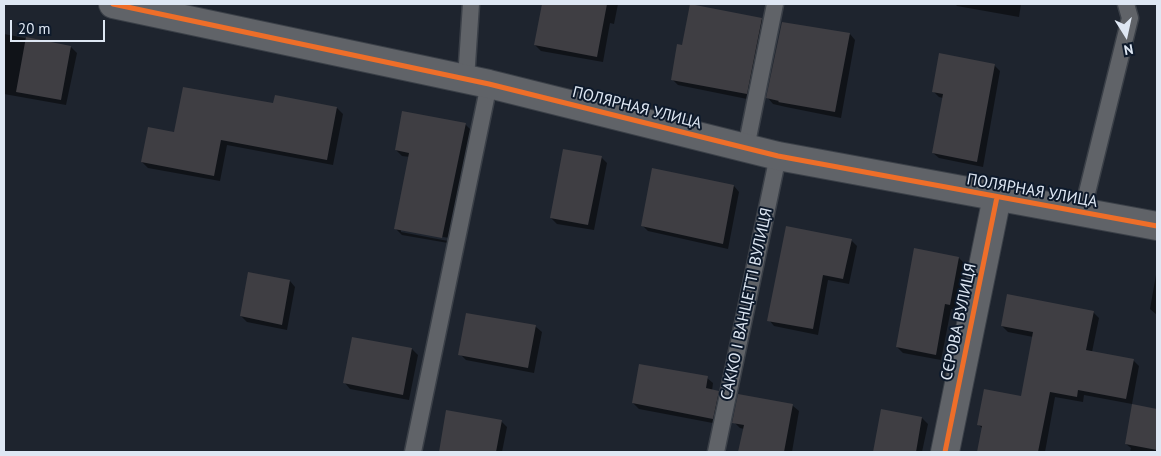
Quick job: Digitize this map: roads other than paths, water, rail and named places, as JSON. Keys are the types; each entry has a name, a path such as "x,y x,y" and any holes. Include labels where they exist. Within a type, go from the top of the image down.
{"street":[{"name":"ПОЛЯРНАЯ УЛИЦА","path":"113,4 478,81 778,156 1157,226"},
{"name":"СЄРОВА ВУЛИЦЯ","path":"945,452 998,197"}],"lane":[{"path":"413,452 478,81 471,4"},
{"path":"746,148 775,4"},
{"path":"1082,213 1130,18 1126,4"},
{"name":"САККО І ВАНЦЕТТІ ВУЛИЦЯ","path":"716,452 778,156"}]}
